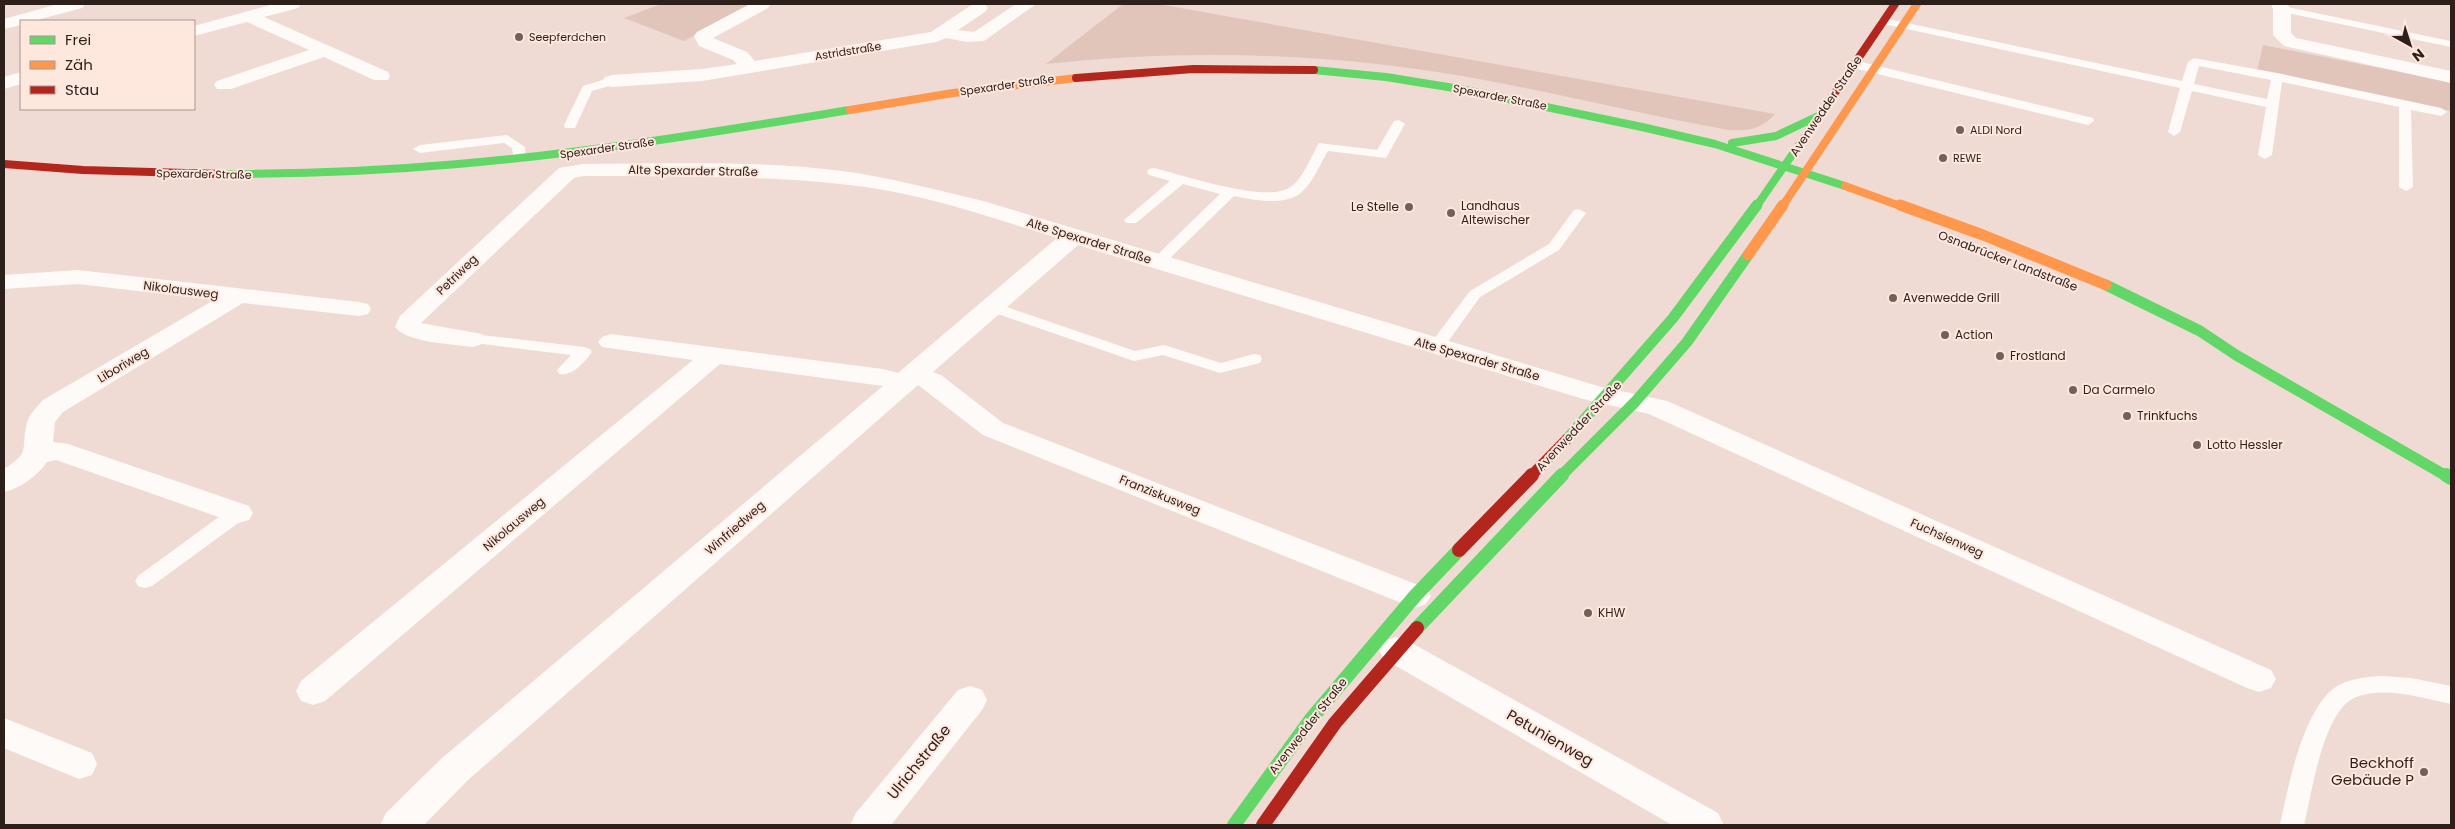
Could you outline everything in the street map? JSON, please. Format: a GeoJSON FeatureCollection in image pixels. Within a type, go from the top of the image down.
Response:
{"type":"FeatureCollection","features":[{"type":"Feature","properties":{"kind":"main road","name":"Avenwedder Straße"},"geometry":{"type":"LineString","coordinates":[[1263,825],[1335,723],[1396,650],[1520,517],[1621,399],[1771,177],[1786,165],[1895,4]]}},
{"type":"Feature","properties":{"kind":"main road","name":"Avenwedder Straße"},"geometry":{"type":"LineString","coordinates":[[1234,825],[1311,719],[1415,596],[1621,399],[1687,342],[1802,188],[1806,172],[1918,4]]}},
{"type":"Feature","properties":{"kind":"main road","name":"Spexarder Straße"},"geometry":{"type":"LineString","coordinates":[[4,164],[92,171],[260,175],[443,167],[631,146],[915,99],[1040,81],[1163,70],[1288,69],[1367,75],[1432,84],[1525,101],[1708,142],[1786,165]]}},
{"type":"Feature","properties":{"kind":"main road","name":"Spexarder Straße"},"geometry":{"type":"LineString","coordinates":[[1207,70],[1356,82],[1422,90],[1518,108],[1672,146]]}},
{"type":"Feature","properties":{"kind":"main road"},"geometry":{"type":"LineString","coordinates":[[1708,142],[1775,140],[1799,129],[1821,113]]}},
{"type":"Feature","properties":{"kind":"main road","name":"Osnabrücker Landstraße"},"geometry":{"type":"LineString","coordinates":[[1786,165],[1960,226],[2093,280],[2213,336],[2236,355],[2451,478]]}},
{"type":"Feature","properties":{"kind":"main road"},"geometry":{"type":"LineString","coordinates":[[1771,177],[1802,188]]}},
{"type":"Feature","properties":{"kind":"main road","name":"Osnabrücker Landstraße"},"geometry":{"type":"LineString","coordinates":[[2137,314],[2200,343],[2236,355]]}},
{"type":"Feature","properties":{"kind":"street"},"geometry":{"type":"LineString","coordinates":[[4,24],[76,4]]}},
{"type":"Feature","properties":{"kind":"street"},"geometry":{"type":"LineString","coordinates":[[195,31],[292,4]]}},
{"type":"Feature","properties":{"kind":"street"},"geometry":{"type":"LineString","coordinates":[[751,67],[740,56],[705,42],[703,36],[762,4]]}},
{"type":"Feature","properties":{"kind":"street","name":"Astridstraße"},"geometry":{"type":"LineString","coordinates":[[958,4],[979,8],[1019,9]]}},
{"type":"Feature","properties":{"kind":"street"},"geometry":{"type":"LineString","coordinates":[[2280,6],[2282,35],[2290,42],[2315,49],[2451,77]]}},
{"type":"Feature","properties":{"kind":"street","name":"Astridstraße"},"geometry":{"type":"LineString","coordinates":[[612,81],[702,75],[936,37],[979,8]]}},
{"type":"Feature","properties":{"kind":"street","name":"Astridstraße"},"geometry":{"type":"LineString","coordinates":[[944,32],[967,37],[978,36],[1019,9]]}},
{"type":"Feature","properties":{"kind":"street"},"geometry":{"type":"LineString","coordinates":[[248,16],[381,76]]}},
{"type":"Feature","properties":{"kind":"street"},"geometry":{"type":"LineString","coordinates":[[4,28],[20,37]]}},
{"type":"Feature","properties":{"kind":"street"},"geometry":{"type":"LineString","coordinates":[[244,96],[224,85],[324,51]]}},
{"type":"Feature","properties":{"kind":"street"},"geometry":{"type":"LineString","coordinates":[[4,83],[20,78]]}},
{"type":"Feature","properties":{"kind":"street","name":"Alte Spexarder Straße"},"geometry":{"type":"LineString","coordinates":[[558,180],[567,173],[583,170],[736,171],[839,177],[881,183],[975,206],[1436,347],[1621,399]]}},
{"type":"Feature","properties":{"kind":"street","name":"Petriweg"},"geometry":{"type":"LineString","coordinates":[[473,339],[416,331],[408,327],[409,321],[558,180]]}},
{"type":"Feature","properties":{"kind":"street","name":"Winfriedweg"},"geometry":{"type":"LineString","coordinates":[[399,825],[461,763],[910,379],[1074,236]]}},
{"type":"Feature","properties":{"kind":"street","name":"Nikolausweg"},"geometry":{"type":"LineString","coordinates":[[4,282],[78,277],[359,309]]}},
{"type":"Feature","properties":{"kind":"street","name":"Liboriweg"},"geometry":{"type":"LineString","coordinates":[[38,454],[40,421],[53,406],[238,296]]}},
{"type":"Feature","properties":{"kind":"street"},"geometry":{"type":"LineString","coordinates":[[611,342],[910,379]]}},
{"type":"Feature","properties":{"kind":"street","name":"Nikolausweg"},"geometry":{"type":"LineString","coordinates":[[313,691],[714,356]]}},
{"type":"Feature","properties":{"kind":"street","name":"Franziskusweg"},"geometry":{"type":"LineString","coordinates":[[910,379],[932,381],[994,430],[1415,596]]}},
{"type":"Feature","properties":{"kind":"street","name":"Fuchsienweg"},"geometry":{"type":"LineString","coordinates":[[1621,399],[1657,407],[2259,679]]}},
{"type":"Feature","properties":{"kind":"street"},"geometry":{"type":"LineString","coordinates":[[4,482],[29,466],[38,454],[58,451],[238,513]]}},
{"type":"Feature","properties":{"kind":"street","name":"Petunienweg"},"geometry":{"type":"LineString","coordinates":[[1396,650],[1705,825]]}},
{"type":"Feature","properties":{"kind":"street","name":"Ulrichstraße"},"geometry":{"type":"LineString","coordinates":[[869,825],[970,700]]}},
{"type":"Feature","properties":{"kind":"street"},"geometry":{"type":"LineString","coordinates":[[4,732],[79,764]]}},
{"type":"Feature","properties":{"kind":"lane"},"geometry":{"type":"LineString","coordinates":[[2280,6],[2450,44]]}},
{"type":"Feature","properties":{"kind":"lane"},"geometry":{"type":"LineString","coordinates":[[1883,21],[2272,104]]}},
{"type":"Feature","properties":{"kind":"lane"},"geometry":{"type":"LineString","coordinates":[[2174,132],[2194,62],[2442,112]]}},
{"type":"Feature","properties":{"kind":"lane"},"geometry":{"type":"LineString","coordinates":[[1853,64],[2088,121]]}},
{"type":"Feature","properties":{"kind":"lane"},"geometry":{"type":"LineString","coordinates":[[2265,155],[2277,78]]}},
{"type":"Feature","properties":{"kind":"lane"},"geometry":{"type":"LineString","coordinates":[[570,125],[587,89],[612,81]]}},
{"type":"Feature","properties":{"kind":"lane"},"geometry":{"type":"LineString","coordinates":[[2405,105],[2406,187]]}},
{"type":"Feature","properties":{"kind":"lane"},"geometry":{"type":"LineString","coordinates":[[1154,172],[1230,192],[1273,196],[1287,194],[1296,190],[1324,146],[1381,155],[1400,124]]}},
{"type":"Feature","properties":{"kind":"lane"},"geometry":{"type":"LineString","coordinates":[[420,149],[507,139],[518,148],[519,159]]}},
{"type":"Feature","properties":{"kind":"lane"},"geometry":{"type":"LineString","coordinates":[[1131,220],[1181,179]]}},
{"type":"Feature","properties":{"kind":"lane"},"geometry":{"type":"LineString","coordinates":[[1158,262],[1230,192]]}},
{"type":"Feature","properties":{"kind":"lane"},"geometry":{"type":"LineString","coordinates":[[1436,347],[1475,294],[1554,247],[1579,213]]}},
{"type":"Feature","properties":{"kind":"lane"},"geometry":{"type":"LineString","coordinates":[[992,307],[1134,356],[1164,350],[1220,368],[1254,358]]}},
{"type":"Feature","properties":{"kind":"lane"},"geometry":{"type":"LineString","coordinates":[[473,339],[584,352],[566,370]]}},
{"type":"Feature","properties":{"kind":"lane"},"geometry":{"type":"LineString","coordinates":[[145,581],[238,513]]}},
{"type":"Feature","properties":{"kind":"lane"},"geometry":{"type":"LineString","coordinates":[[2292,825],[2320,724],[2340,695],[2349,690],[2386,684],[2451,695]]}},
{"type":"Feature","properties":{"kind":"shaded area"},"geometry":{"type":"Polygon","coordinates":[[[661,4],[752,4],[684,41],[624,18],[661,4]]]}},
{"type":"Feature","properties":{"kind":"shaded area"},"geometry":{"type":"Polygon","coordinates":[[[1123,4],[1158,4],[1775,114],[1765,123],[1755,128],[1729,130],[1474,78],[1388,65],[1339,60],[1242,55],[1193,55],[1046,64],[1123,4]]]}},
{"type":"Feature","properties":{"kind":"shaded area"},"geometry":{"type":"Polygon","coordinates":[[[2263,45],[2451,82],[2451,111],[2257,71],[2263,45]]]}},
{"type":"Feature","properties":{"kind":"traffic: fast"},"geometry":{"type":"LineString","coordinates":[[1314,70],[1386,77],[1460,89],[1642,127],[1715,144],[1845,186]]}},
{"type":"Feature","properties":{"kind":"traffic: fast"},"geometry":{"type":"LineString","coordinates":[[1567,439],[1639,359],[1706,276],[1830,100]]}},
{"type":"Feature","properties":{"kind":"traffic: fast"},"geometry":{"type":"LineString","coordinates":[[220,174],[300,174],[458,164],[615,146],[850,110]]}},
{"type":"Feature","properties":{"kind":"traffic: fast"},"geometry":{"type":"LineString","coordinates":[[1732,143],[1766,139],[1786,133],[1816,117]]}},
{"type":"Feature","properties":{"kind":"traffic: fast"},"geometry":{"type":"LineString","coordinates":[[1417,628],[1520,517],[1635,402],[1687,342],[1748,255]]}},
{"type":"Feature","properties":{"kind":"traffic: fast"},"geometry":{"type":"LineString","coordinates":[[2106,285],[2200,331],[2236,355],[2451,478]]}},
{"type":"Feature","properties":{"kind":"traffic: fast"},"geometry":{"type":"LineString","coordinates":[[1234,825],[1311,719],[1415,596],[1459,550]]}},
{"type":"Feature","properties":{"kind":"traffic: slow"},"geometry":{"type":"LineString","coordinates":[[1748,255],[1816,159],[1917,4]]}},
{"type":"Feature","properties":{"kind":"traffic: slow"},"geometry":{"type":"LineString","coordinates":[[850,110],[953,93],[1076,78]]}},
{"type":"Feature","properties":{"kind":"traffic: slow"},"geometry":{"type":"LineString","coordinates":[[1845,186],[1983,235],[2106,285]]}},
{"type":"Feature","properties":{"kind":"traffic: jam"},"geometry":{"type":"LineString","coordinates":[[1830,100],[1895,4]]}},
{"type":"Feature","properties":{"kind":"traffic: jam"},"geometry":{"type":"LineString","coordinates":[[1076,78],[1193,69],[1314,70]]}},
{"type":"Feature","properties":{"kind":"traffic: jam"},"geometry":{"type":"LineString","coordinates":[[4,164],[83,170],[220,174]]}},
{"type":"Feature","properties":{"kind":"traffic: jam"},"geometry":{"type":"LineString","coordinates":[[1459,550],[1567,439]]}},
{"type":"Feature","properties":{"kind":"traffic: jam"},"geometry":{"type":"LineString","coordinates":[[1263,825],[1335,723],[1417,628]]}},
{"type":"Feature","properties":{"kind":"place","name":"Seepferdchen"},"geometry":{"type":"Point","coordinates":[519,37]}},
{"type":"Feature","properties":{"kind":"place","name":"ALDI Nord"},"geometry":{"type":"Point","coordinates":[1960,130]}},
{"type":"Feature","properties":{"kind":"place","name":"REWE"},"geometry":{"type":"Point","coordinates":[1943,158]}},
{"type":"Feature","properties":{"kind":"place","name":"Le Stelle"},"geometry":{"type":"Point","coordinates":[1409,207]}},
{"type":"Feature","properties":{"kind":"place","name":"Landhaus Altewischer"},"geometry":{"type":"Point","coordinates":[1451,213]}},
{"type":"Feature","properties":{"kind":"place","name":"Avenwedde Grill"},"geometry":{"type":"Point","coordinates":[1893,298]}},
{"type":"Feature","properties":{"kind":"place","name":"Action"},"geometry":{"type":"Point","coordinates":[1945,335]}},
{"type":"Feature","properties":{"kind":"place","name":"Frostland"},"geometry":{"type":"Point","coordinates":[2000,356]}},
{"type":"Feature","properties":{"kind":"place","name":"Da Carmelo"},"geometry":{"type":"Point","coordinates":[2073,390]}},
{"type":"Feature","properties":{"kind":"place","name":"Trinkfuchs"},"geometry":{"type":"Point","coordinates":[2127,416]}},
{"type":"Feature","properties":{"kind":"place","name":"Lotto Hessler"},"geometry":{"type":"Point","coordinates":[2197,445]}},
{"type":"Feature","properties":{"kind":"place","name":"KHW"},"geometry":{"type":"Point","coordinates":[1588,613]}},
{"type":"Feature","properties":{"kind":"place","name":"Beckhoff Gebäude P"},"geometry":{"type":"Point","coordinates":[2424,772]}}]}
